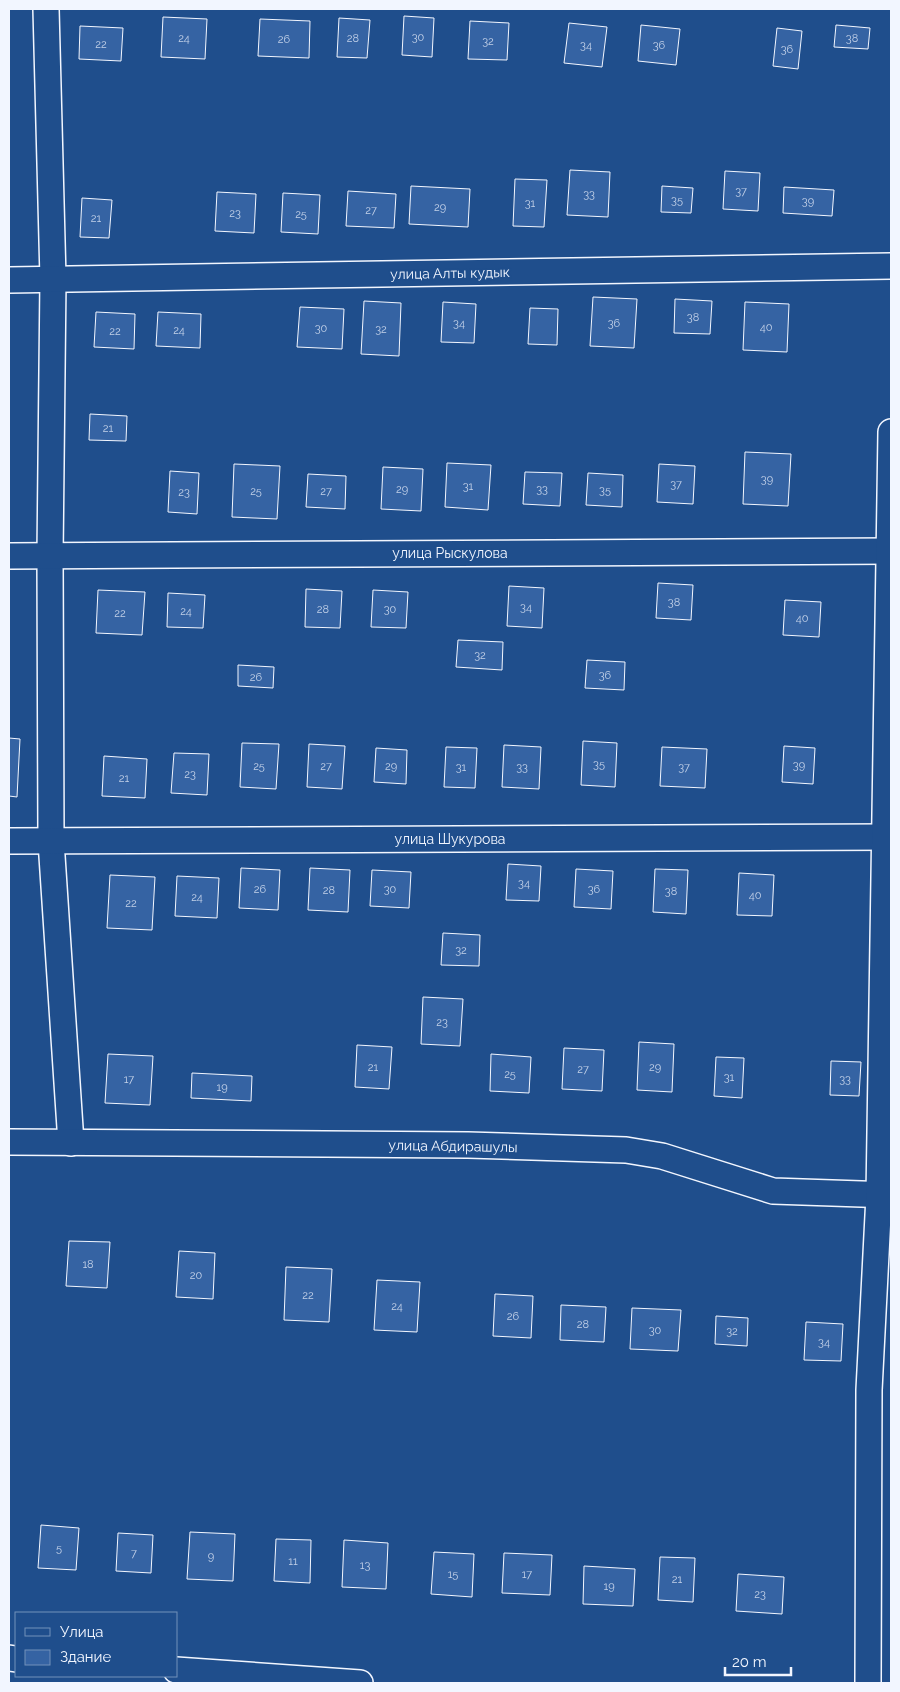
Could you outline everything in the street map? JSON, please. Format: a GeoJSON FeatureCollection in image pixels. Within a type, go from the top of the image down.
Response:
{"type":"FeatureCollection","features":[{"type":"Feature","properties":{"kind":"street"},"geometry":{"type":"LineString","coordinates":[[46,9],[53,279],[50,556],[51,840],[71,1143]]}},
{"type":"Feature","properties":{"kind":"street","name":"улица Алты кудык"},"geometry":{"type":"LineString","coordinates":[[9,280],[891,266]]}},
{"type":"Feature","properties":{"kind":"street"},"geometry":{"type":"LineString","coordinates":[[868,1683],[880,1391],[885,1196],[891,432]]}},
{"type":"Feature","properties":{"kind":"street","name":"улица Рыскулова"},"geometry":{"type":"LineString","coordinates":[[9,556],[890,551]]}},
{"type":"Feature","properties":{"kind":"street","name":"улица Шукурова"},"geometry":{"type":"LineString","coordinates":[[9,841],[889,837]]}},
{"type":"Feature","properties":{"kind":"street","name":"улица Абдирашулы"},"geometry":{"type":"LineString","coordinates":[[9,1142],[468,1145],[626,1150],[662,1156],[773,1191],[885,1196]]}},
{"type":"Feature","properties":{"kind":"street"},"geometry":{"type":"LineString","coordinates":[[178,1670],[360,1683]]}},
{"type":"Feature","properties":{"kind":"building"},"geometry":{"type":"Polygon","coordinates":[[[404,16],[434,18],[432,57],[402,55],[404,16]]]}},
{"type":"Feature","properties":{"kind":"building"},"geometry":{"type":"Polygon","coordinates":[[[163,17],[207,19],[205,59],[161,57],[163,17]]]}},
{"type":"Feature","properties":{"kind":"building"},"geometry":{"type":"Polygon","coordinates":[[[339,18],[370,20],[367,58],[337,57],[339,18]]]}},
{"type":"Feature","properties":{"kind":"building"},"geometry":{"type":"Polygon","coordinates":[[[260,19],[310,21],[309,58],[258,56],[260,19]]]}},
{"type":"Feature","properties":{"kind":"building"},"geometry":{"type":"Polygon","coordinates":[[[470,21],[509,23],[507,60],[468,59],[470,21]]]}},
{"type":"Feature","properties":{"kind":"building"},"geometry":{"type":"Polygon","coordinates":[[[569,23],[607,27],[602,67],[564,63],[569,23]]]}},
{"type":"Feature","properties":{"kind":"building"},"geometry":{"type":"Polygon","coordinates":[[[641,25],[680,29],[676,65],[638,61],[641,25]]]}},
{"type":"Feature","properties":{"kind":"building"},"geometry":{"type":"Polygon","coordinates":[[[836,25],[870,28],[868,49],[834,47],[836,25]]]}},
{"type":"Feature","properties":{"kind":"building"},"geometry":{"type":"Polygon","coordinates":[[[80,26],[123,28],[121,61],[79,59],[80,26]]]}},
{"type":"Feature","properties":{"kind":"building"},"geometry":{"type":"Polygon","coordinates":[[[777,28],[802,31],[798,69],[773,66],[777,28]]]}},
{"type":"Feature","properties":{"kind":"building"},"geometry":{"type":"Polygon","coordinates":[[[570,170],[610,172],[608,217],[567,215],[570,170]]]}},
{"type":"Feature","properties":{"kind":"building"},"geometry":{"type":"Polygon","coordinates":[[[725,171],[760,173],[758,211],[723,209],[725,171]]]}},
{"type":"Feature","properties":{"kind":"building"},"geometry":{"type":"Polygon","coordinates":[[[515,179],[547,180],[544,227],[513,226],[515,179]]]}},
{"type":"Feature","properties":{"kind":"building"},"geometry":{"type":"Polygon","coordinates":[[[411,186],[470,189],[468,227],[409,224],[411,186]]]}},
{"type":"Feature","properties":{"kind":"building"},"geometry":{"type":"Polygon","coordinates":[[[662,186],[693,188],[691,213],[661,212],[662,186]]]}},
{"type":"Feature","properties":{"kind":"building"},"geometry":{"type":"Polygon","coordinates":[[[784,187],[834,190],[832,216],[783,213],[784,187]]]}},
{"type":"Feature","properties":{"kind":"building"},"geometry":{"type":"Polygon","coordinates":[[[348,191],[396,194],[394,228],[346,226],[348,191]]]}},
{"type":"Feature","properties":{"kind":"building"},"geometry":{"type":"Polygon","coordinates":[[[217,192],[256,194],[254,233],[215,231],[217,192]]]}},
{"type":"Feature","properties":{"kind":"building"},"geometry":{"type":"Polygon","coordinates":[[[283,193],[320,195],[318,234],[281,232],[283,193]]]}},
{"type":"Feature","properties":{"kind":"building"},"geometry":{"type":"Polygon","coordinates":[[[82,198],[112,200],[109,238],[80,237],[82,198]]]}},
{"type":"Feature","properties":{"kind":"building"},"geometry":{"type":"Polygon","coordinates":[[[593,297],[637,299],[634,348],[590,346],[593,297]]]}},
{"type":"Feature","properties":{"kind":"building"},"geometry":{"type":"Polygon","coordinates":[[[675,299],[712,301],[710,334],[674,333],[675,299]]]}},
{"type":"Feature","properties":{"kind":"building"},"geometry":{"type":"Polygon","coordinates":[[[364,301],[401,303],[399,356],[361,354],[364,301]]]}},
{"type":"Feature","properties":{"kind":"building"},"geometry":{"type":"Polygon","coordinates":[[[443,302],[476,304],[474,343],[441,342],[443,302]]]}},
{"type":"Feature","properties":{"kind":"building"},"geometry":{"type":"Polygon","coordinates":[[[745,302],[789,304],[787,352],[743,350],[745,302]]]}},
{"type":"Feature","properties":{"kind":"building"},"geometry":{"type":"Polygon","coordinates":[[[300,307],[344,309],[342,349],[297,347],[300,307]]]}},
{"type":"Feature","properties":{"kind":"building"},"geometry":{"type":"Polygon","coordinates":[[[530,308],[558,309],[557,345],[528,344],[530,308]]]}},
{"type":"Feature","properties":{"kind":"building"},"geometry":{"type":"Polygon","coordinates":[[[96,312],[135,314],[134,349],[94,347],[96,312]]]}},
{"type":"Feature","properties":{"kind":"building"},"geometry":{"type":"Polygon","coordinates":[[[158,312],[201,314],[200,348],[156,346],[158,312]]]}},
{"type":"Feature","properties":{"kind":"building"},"geometry":{"type":"Polygon","coordinates":[[[90,414],[127,416],[126,441],[89,440],[90,414]]]}},
{"type":"Feature","properties":{"kind":"building"},"geometry":{"type":"Polygon","coordinates":[[[745,452],[791,454],[788,506],[743,504],[745,452]]]}},
{"type":"Feature","properties":{"kind":"building"},"geometry":{"type":"Polygon","coordinates":[[[447,463],[491,465],[488,510],[445,507],[447,463]]]}},
{"type":"Feature","properties":{"kind":"building"},"geometry":{"type":"Polygon","coordinates":[[[234,464],[280,466],[277,519],[232,517],[234,464]]]}},
{"type":"Feature","properties":{"kind":"building"},"geometry":{"type":"Polygon","coordinates":[[[659,464],[695,466],[693,504],[657,502],[659,464]]]}},
{"type":"Feature","properties":{"kind":"building"},"geometry":{"type":"Polygon","coordinates":[[[383,467],[423,469],[421,511],[381,509],[383,467]]]}},
{"type":"Feature","properties":{"kind":"building"},"geometry":{"type":"Polygon","coordinates":[[[170,471],[199,473],[197,514],[168,512],[170,471]]]}},
{"type":"Feature","properties":{"kind":"building"},"geometry":{"type":"Polygon","coordinates":[[[525,472],[562,473],[560,506],[523,504],[525,472]]]}},
{"type":"Feature","properties":{"kind":"building"},"geometry":{"type":"Polygon","coordinates":[[[588,473],[623,475],[622,507],[586,505],[588,473]]]}},
{"type":"Feature","properties":{"kind":"building"},"geometry":{"type":"Polygon","coordinates":[[[308,474],[346,476],[345,509],[306,507],[308,474]]]}},
{"type":"Feature","properties":{"kind":"building"},"geometry":{"type":"Polygon","coordinates":[[[658,583],[693,585],[691,620],[656,618],[658,583]]]}},
{"type":"Feature","properties":{"kind":"building"},"geometry":{"type":"Polygon","coordinates":[[[509,586],[544,588],[542,628],[507,626],[509,586]]]}},
{"type":"Feature","properties":{"kind":"building"},"geometry":{"type":"Polygon","coordinates":[[[306,589],[342,591],[340,628],[305,627],[306,589]]]}},
{"type":"Feature","properties":{"kind":"building"},"geometry":{"type":"Polygon","coordinates":[[[98,590],[145,592],[142,635],[96,633],[98,590]]]}},
{"type":"Feature","properties":{"kind":"building"},"geometry":{"type":"Polygon","coordinates":[[[373,590],[408,592],[406,628],[371,627],[373,590]]]}},
{"type":"Feature","properties":{"kind":"building"},"geometry":{"type":"Polygon","coordinates":[[[168,593],[205,595],[203,628],[167,627],[168,593]]]}},
{"type":"Feature","properties":{"kind":"building"},"geometry":{"type":"Polygon","coordinates":[[[785,600],[821,602],[819,637],[783,635],[785,600]]]}},
{"type":"Feature","properties":{"kind":"building"},"geometry":{"type":"Polygon","coordinates":[[[458,640],[503,642],[502,670],[456,667],[458,640]]]}},
{"type":"Feature","properties":{"kind":"building"},"geometry":{"type":"Polygon","coordinates":[[[587,660],[625,662],[624,690],[585,688],[587,660]]]}},
{"type":"Feature","properties":{"kind":"building"},"geometry":{"type":"Polygon","coordinates":[[[238,665],[274,667],[273,688],[238,686],[238,665]]]}},
{"type":"Feature","properties":{"kind":"building"},"geometry":{"type":"Polygon","coordinates":[[[9,738],[20,739],[17,797],[9,796],[9,738]]]}},
{"type":"Feature","properties":{"kind":"building"},"geometry":{"type":"Polygon","coordinates":[[[583,741],[617,743],[615,787],[581,785],[583,741]]]}},
{"type":"Feature","properties":{"kind":"building"},"geometry":{"type":"Polygon","coordinates":[[[242,743],[279,744],[276,789],[240,787],[242,743]]]}},
{"type":"Feature","properties":{"kind":"building"},"geometry":{"type":"Polygon","coordinates":[[[309,744],[345,746],[342,789],[307,787],[309,744]]]}},
{"type":"Feature","properties":{"kind":"building"},"geometry":{"type":"Polygon","coordinates":[[[504,745],[541,747],[539,789],[502,787],[504,745]]]}},
{"type":"Feature","properties":{"kind":"building"},"geometry":{"type":"Polygon","coordinates":[[[784,746],[815,748],[813,784],[782,782],[784,746]]]}},
{"type":"Feature","properties":{"kind":"building"},"geometry":{"type":"Polygon","coordinates":[[[446,747],[477,748],[475,788],[444,787],[446,747]]]}},
{"type":"Feature","properties":{"kind":"building"},"geometry":{"type":"Polygon","coordinates":[[[662,747],[707,749],[705,788],[660,786],[662,747]]]}},
{"type":"Feature","properties":{"kind":"building"},"geometry":{"type":"Polygon","coordinates":[[[376,748],[407,750],[406,784],[374,782],[376,748]]]}},
{"type":"Feature","properties":{"kind":"building"},"geometry":{"type":"Polygon","coordinates":[[[174,753],[209,754],[207,795],[171,793],[174,753]]]}},
{"type":"Feature","properties":{"kind":"building"},"geometry":{"type":"Polygon","coordinates":[[[104,756],[147,759],[145,798],[102,796],[104,756]]]}},
{"type":"Feature","properties":{"kind":"building"},"geometry":{"type":"Polygon","coordinates":[[[508,864],[541,866],[539,901],[506,900],[508,864]]]}},
{"type":"Feature","properties":{"kind":"building"},"geometry":{"type":"Polygon","coordinates":[[[241,868],[280,870],[278,910],[239,908],[241,868]]]}},
{"type":"Feature","properties":{"kind":"building"},"geometry":{"type":"Polygon","coordinates":[[[310,868],[350,870],[348,912],[308,910],[310,868]]]}},
{"type":"Feature","properties":{"kind":"building"},"geometry":{"type":"Polygon","coordinates":[[[576,869],[613,871],[611,909],[574,907],[576,869]]]}},
{"type":"Feature","properties":{"kind":"building"},"geometry":{"type":"Polygon","coordinates":[[[655,869],[688,870],[686,914],[653,912],[655,869]]]}},
{"type":"Feature","properties":{"kind":"building"},"geometry":{"type":"Polygon","coordinates":[[[372,870],[411,872],[409,908],[370,906],[372,870]]]}},
{"type":"Feature","properties":{"kind":"building"},"geometry":{"type":"Polygon","coordinates":[[[739,873],[774,875],[772,916],[737,915],[739,873]]]}},
{"type":"Feature","properties":{"kind":"building"},"geometry":{"type":"Polygon","coordinates":[[[110,875],[155,877],[152,930],[107,928],[110,875]]]}},
{"type":"Feature","properties":{"kind":"building"},"geometry":{"type":"Polygon","coordinates":[[[177,876],[219,878],[217,918],[175,916],[177,876]]]}},
{"type":"Feature","properties":{"kind":"building"},"geometry":{"type":"Polygon","coordinates":[[[443,933],[480,935],[479,966],[441,965],[443,933]]]}},
{"type":"Feature","properties":{"kind":"building"},"geometry":{"type":"Polygon","coordinates":[[[423,997],[463,999],[460,1046],[421,1044],[423,997]]]}},
{"type":"Feature","properties":{"kind":"building"},"geometry":{"type":"Polygon","coordinates":[[[639,1042],[674,1044],[672,1092],[637,1090],[639,1042]]]}},
{"type":"Feature","properties":{"kind":"building"},"geometry":{"type":"Polygon","coordinates":[[[357,1045],[392,1047],[389,1089],[355,1087],[357,1045]]]}},
{"type":"Feature","properties":{"kind":"building"},"geometry":{"type":"Polygon","coordinates":[[[564,1048],[604,1050],[602,1091],[562,1089],[564,1048]]]}},
{"type":"Feature","properties":{"kind":"building"},"geometry":{"type":"Polygon","coordinates":[[[108,1054],[153,1056],[150,1105],[105,1103],[108,1054]]]}},
{"type":"Feature","properties":{"kind":"building"},"geometry":{"type":"Polygon","coordinates":[[[491,1054],[531,1057],[529,1093],[490,1091],[491,1054]]]}},
{"type":"Feature","properties":{"kind":"building"},"geometry":{"type":"Polygon","coordinates":[[[716,1057],[744,1058],[742,1098],[714,1096],[716,1057]]]}},
{"type":"Feature","properties":{"kind":"building"},"geometry":{"type":"Polygon","coordinates":[[[831,1061],[861,1062],[859,1096],[830,1095],[831,1061]]]}},
{"type":"Feature","properties":{"kind":"building"},"geometry":{"type":"Polygon","coordinates":[[[192,1073],[252,1076],[251,1101],[191,1098],[192,1073]]]}},
{"type":"Feature","properties":{"kind":"building"},"geometry":{"type":"Polygon","coordinates":[[[69,1241],[110,1242],[107,1288],[66,1286],[69,1241]]]}},
{"type":"Feature","properties":{"kind":"building"},"geometry":{"type":"Polygon","coordinates":[[[179,1251],[215,1253],[213,1299],[176,1297],[179,1251]]]}},
{"type":"Feature","properties":{"kind":"building"},"geometry":{"type":"Polygon","coordinates":[[[286,1267],[332,1269],[329,1322],[284,1320],[286,1267]]]}},
{"type":"Feature","properties":{"kind":"building"},"geometry":{"type":"Polygon","coordinates":[[[377,1280],[420,1282],[417,1332],[374,1330],[377,1280]]]}},
{"type":"Feature","properties":{"kind":"building"},"geometry":{"type":"Polygon","coordinates":[[[495,1294],[533,1296],[531,1338],[493,1336],[495,1294]]]}},
{"type":"Feature","properties":{"kind":"building"},"geometry":{"type":"Polygon","coordinates":[[[561,1305],[606,1307],[604,1342],[560,1340],[561,1305]]]}},
{"type":"Feature","properties":{"kind":"building"},"geometry":{"type":"Polygon","coordinates":[[[632,1308],[681,1310],[678,1351],[630,1349],[632,1308]]]}},
{"type":"Feature","properties":{"kind":"building"},"geometry":{"type":"Polygon","coordinates":[[[716,1316],[748,1318],[747,1346],[715,1344],[716,1316]]]}},
{"type":"Feature","properties":{"kind":"building"},"geometry":{"type":"Polygon","coordinates":[[[806,1322],[843,1324],[841,1361],[804,1360],[806,1322]]]}},
{"type":"Feature","properties":{"kind":"building"},"geometry":{"type":"Polygon","coordinates":[[[41,1525],[79,1528],[76,1570],[38,1568],[41,1525]]]}},
{"type":"Feature","properties":{"kind":"building"},"geometry":{"type":"Polygon","coordinates":[[[190,1532],[235,1534],[233,1581],[187,1579],[190,1532]]]}},
{"type":"Feature","properties":{"kind":"building"},"geometry":{"type":"Polygon","coordinates":[[[118,1533],[153,1535],[151,1573],[116,1571],[118,1533]]]}},
{"type":"Feature","properties":{"kind":"building"},"geometry":{"type":"Polygon","coordinates":[[[276,1539],[311,1540],[310,1583],[274,1581],[276,1539]]]}},
{"type":"Feature","properties":{"kind":"building"},"geometry":{"type":"Polygon","coordinates":[[[344,1540],[388,1543],[386,1589],[342,1587],[344,1540]]]}},
{"type":"Feature","properties":{"kind":"building"},"geometry":{"type":"Polygon","coordinates":[[[434,1552],[474,1554],[472,1597],[431,1594],[434,1552]]]}},
{"type":"Feature","properties":{"kind":"building"},"geometry":{"type":"Polygon","coordinates":[[[504,1553],[552,1555],[550,1595],[502,1593],[504,1553]]]}},
{"type":"Feature","properties":{"kind":"building"},"geometry":{"type":"Polygon","coordinates":[[[660,1557],[695,1558],[693,1602],[658,1600],[660,1557]]]}},
{"type":"Feature","properties":{"kind":"building"},"geometry":{"type":"Polygon","coordinates":[[[584,1566],[635,1569],[633,1606],[583,1604],[584,1566]]]}},
{"type":"Feature","properties":{"kind":"building"},"geometry":{"type":"Polygon","coordinates":[[[738,1574],[784,1577],[782,1614],[736,1611],[738,1574]]]}}]}
